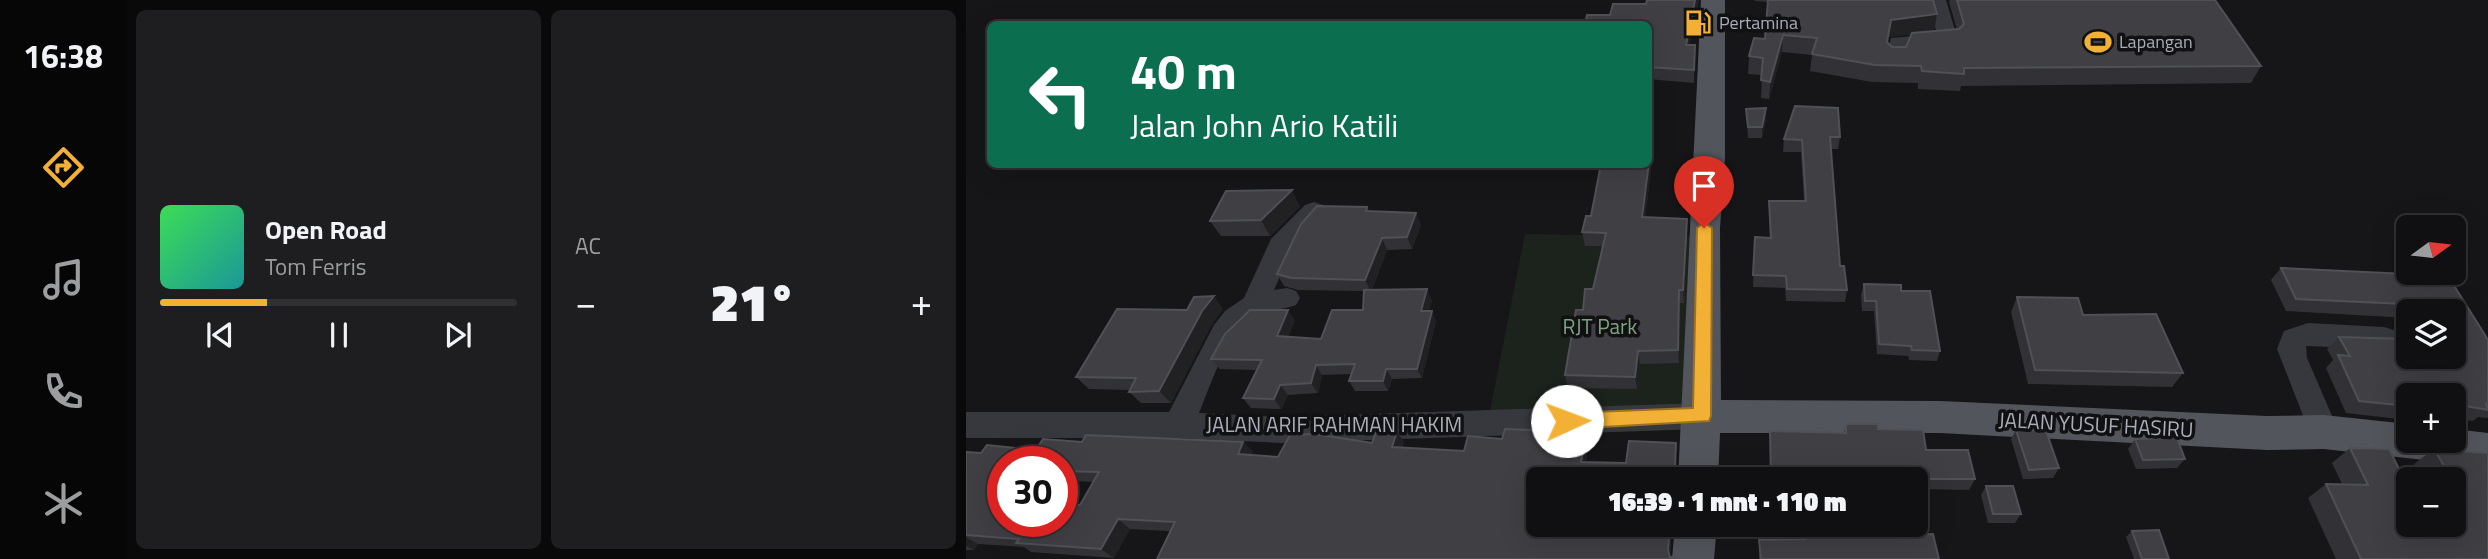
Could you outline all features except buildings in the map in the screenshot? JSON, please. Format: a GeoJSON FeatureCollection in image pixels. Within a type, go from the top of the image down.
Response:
{"type":"FeatureCollection","features":[{"type":"Feature","properties":{"kind":"main road"},"geometry":{"type":"LineString","coordinates":[[1699,467],[1713,0]]}},
{"type":"Feature","properties":{"kind":"main road","name":"JALAN YUSUF HASIRU"},"geometry":{"type":"LineString","coordinates":[[1702,416],[1940,417],[2267,433],[2324,432],[2488,450]]}},
{"type":"Feature","properties":{"kind":"main road"},"geometry":{"type":"LineString","coordinates":[[1693,559],[1695,537]]}},
{"type":"Feature","properties":{"kind":"street"},"geometry":{"type":"LineString","coordinates":[[1896,58],[1898,42],[1948,40],[1937,0]]}},
{"type":"Feature","properties":{"kind":"street"},"geometry":{"type":"LineString","coordinates":[[1178,425],[1220,338],[1236,316],[1249,311],[1254,305],[1280,246],[1314,211]]}},
{"type":"Feature","properties":{"kind":"street"},"geometry":{"type":"LineString","coordinates":[[1254,305],[1287,298]]}},
{"type":"Feature","properties":{"kind":"street"},"geometry":{"type":"LineString","coordinates":[[2324,432],[2293,358],[2291,349],[2294,339],[2308,334],[2384,338]]}},
{"type":"Feature","properties":{"kind":"street","name":"JALAN ARIF RAHMAN HAKIM"},"geometry":{"type":"LineString","coordinates":[[966,425],[1178,425],[1281,430],[1702,416]]}},
{"type":"Feature","properties":{"kind":"green space","name":"RJT Park"},"geometry":{"type":"Polygon","coordinates":[[[1525,234],[1704,237],[1695,416],[1488,421],[1525,234]]]}},
{"type":"Feature","properties":{"kind":"place","name":"Pertamina"},"geometry":{"type":"Point","coordinates":[1698,23]}},
{"type":"Feature","properties":{"kind":"place","name":"Lapangan"},"geometry":{"type":"Point","coordinates":[2098,42]}},
{"type":"Feature","properties":{"kind":"route"},"geometry":{"type":"LineString","coordinates":[[1567,421],[1702,416],[1704,228]]}}]}
